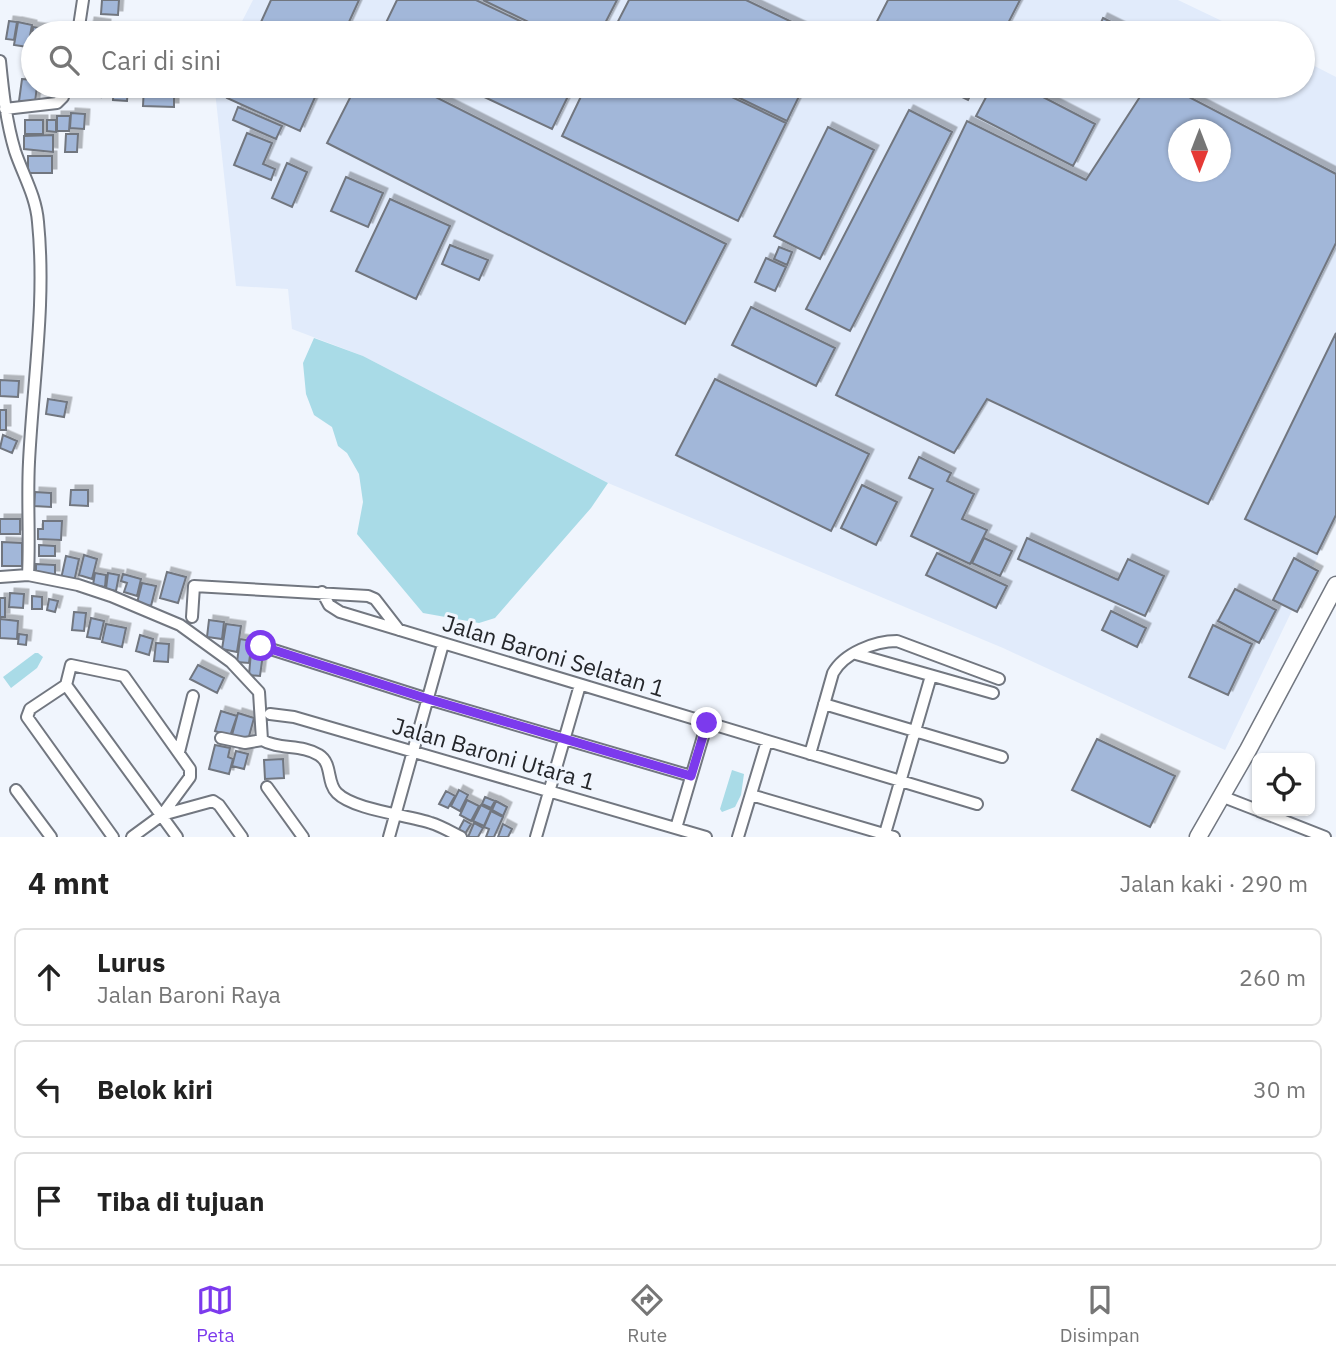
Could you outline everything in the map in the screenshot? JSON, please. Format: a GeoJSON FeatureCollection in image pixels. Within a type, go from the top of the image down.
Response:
{"type":"FeatureCollection","features":[{"type":"Feature","properties":{"kind":"main road"},"geometry":{"type":"LineString","coordinates":[[1198,837],[1336,585]]}},
{"type":"Feature","properties":{"kind":"street"},"geometry":{"type":"LineString","coordinates":[[80,21],[83,0]]}},
{"type":"Feature","properties":{"kind":"street"},"geometry":{"type":"LineString","coordinates":[[0,61],[5,109],[15,151],[35,205],[42,265],[29,464],[31,535],[28,575]]}},
{"type":"Feature","properties":{"kind":"street"},"geometry":{"type":"LineString","coordinates":[[5,109],[57,103],[62,98]]}},
{"type":"Feature","properties":{"kind":"street"},"geometry":{"type":"LineString","coordinates":[[0,578],[28,575],[78,585],[180,625],[232,662],[259,692],[262,740]]}},
{"type":"Feature","properties":{"kind":"street"},"geometry":{"type":"LineString","coordinates":[[192,617],[194,586],[321,592],[375,599],[400,631]]}},
{"type":"Feature","properties":{"kind":"street","name":"Jalan Baroni Selatan 1"},"geometry":{"type":"LineString","coordinates":[[321,592],[329,604],[340,612],[977,804]]}},
{"type":"Feature","properties":{"kind":"street"},"geometry":{"type":"LineString","coordinates":[[810,754],[839,662],[881,641],[897,641],[999,679]]}},
{"type":"Feature","properties":{"kind":"street"},"geometry":{"type":"LineString","coordinates":[[390,837],[443,644]]}},
{"type":"Feature","properties":{"kind":"street"},"geometry":{"type":"LineString","coordinates":[[261,646],[428,699],[691,776]]}},
{"type":"Feature","properties":{"kind":"street"},"geometry":{"type":"LineString","coordinates":[[856,654],[993,693]]}},
{"type":"Feature","properties":{"kind":"street"},"geometry":{"type":"LineString","coordinates":[[113,837],[27,717],[30,709],[66,685],[71,665],[124,676],[190,769],[190,777],[162,815],[132,837]]}},
{"type":"Feature","properties":{"kind":"street"},"geometry":{"type":"LineString","coordinates":[[751,795],[888,836],[900,781],[932,676]]}},
{"type":"Feature","properties":{"kind":"street"},"geometry":{"type":"LineString","coordinates":[[66,685],[177,837]]}},
{"type":"Feature","properties":{"kind":"street"},"geometry":{"type":"LineString","coordinates":[[536,837],[580,685]]}},
{"type":"Feature","properties":{"kind":"street"},"geometry":{"type":"LineString","coordinates":[[179,752],[193,696]]}},
{"type":"Feature","properties":{"kind":"street"},"geometry":{"type":"LineString","coordinates":[[824,704],[1002,757]]}},
{"type":"Feature","properties":{"kind":"street","name":"Jalan Baroni Utara 1"},"geometry":{"type":"LineString","coordinates":[[270,714],[294,717],[706,837]]}},
{"type":"Feature","properties":{"kind":"street"},"geometry":{"type":"LineString","coordinates":[[676,828],[707,723]]}},
{"type":"Feature","properties":{"kind":"street"},"geometry":{"type":"LineString","coordinates":[[221,738],[245,743],[262,740],[317,754],[328,766],[331,782],[337,793],[349,801],[431,823],[461,837]]}},
{"type":"Feature","properties":{"kind":"street"},"geometry":{"type":"LineString","coordinates":[[738,837],[767,741]]}},
{"type":"Feature","properties":{"kind":"street"},"geometry":{"type":"LineString","coordinates":[[267,787],[303,837]]}},
{"type":"Feature","properties":{"kind":"street"},"geometry":{"type":"LineString","coordinates":[[16,790],[51,837]]}},
{"type":"Feature","properties":{"kind":"street"},"geometry":{"type":"LineString","coordinates":[[1220,796],[1252,808]]}},
{"type":"Feature","properties":{"kind":"street"},"geometry":{"type":"LineString","coordinates":[[162,815],[213,801],[219,805],[242,837]]}},
{"type":"Feature","properties":{"kind":"street"},"geometry":{"type":"LineString","coordinates":[[1273,816],[1325,837]]}},
{"type":"Feature","properties":{"kind":"shaded area"},"geometry":{"type":"Polygon","coordinates":[[[253,0],[1178,0],[1222,21],[242,21],[253,0]]]}},
{"type":"Feature","properties":{"kind":"shaded area"},"geometry":{"type":"Polygon","coordinates":[[[1315,66],[1336,77],[1336,519],[1225,750],[1003,648],[608,483],[363,356],[292,329],[288,289],[236,286],[216,98],[1315,98],[1315,66]]]}},
{"type":"Feature","properties":{"kind":"water"},"geometry":{"type":"Polygon","coordinates":[[[314,338],[363,356],[608,483],[591,508],[495,618],[479,623],[423,613],[357,534],[363,502],[359,474],[347,453],[338,446],[332,427],[314,415],[306,394],[303,363],[314,338]]]}},
{"type":"Feature","properties":{"kind":"water"},"geometry":{"type":"Polygon","coordinates":[[[35,653],[43,657],[37,668],[11,688],[3,677],[35,653]]]}},
{"type":"Feature","properties":{"kind":"water"},"geometry":{"type":"Polygon","coordinates":[[[732,770],[744,774],[741,795],[735,807],[722,812],[720,809],[732,770]]]}},
{"type":"Feature","properties":{"kind":"building"},"geometry":{"type":"Polygon","coordinates":[[[102,0],[119,0],[118,15],[101,14],[102,0]]]}},
{"type":"Feature","properties":{"kind":"building"},"geometry":{"type":"Polygon","coordinates":[[[271,0],[359,0],[349,21],[261,21],[271,0]]]}},
{"type":"Feature","properties":{"kind":"building"},"geometry":{"type":"Polygon","coordinates":[[[397,0],[476,0],[520,21],[387,21],[397,0]]]}},
{"type":"Feature","properties":{"kind":"building"},"geometry":{"type":"Polygon","coordinates":[[[483,0],[617,0],[606,21],[526,21],[483,0]]]}},
{"type":"Feature","properties":{"kind":"building"},"geometry":{"type":"Polygon","coordinates":[[[629,0],[746,0],[790,21],[618,21],[629,0]]]}},
{"type":"Feature","properties":{"kind":"building"},"geometry":{"type":"Polygon","coordinates":[[[888,0],[1020,0],[1009,21],[877,21],[888,0]]]}},
{"type":"Feature","properties":{"kind":"building"},"geometry":{"type":"Polygon","coordinates":[[[9,21],[17,22],[14,40],[6,39],[9,21]]]}},
{"type":"Feature","properties":{"kind":"building"},"geometry":{"type":"Polygon","coordinates":[[[18,22],[21,23],[21,46],[14,45],[18,22]]]}},
{"type":"Feature","properties":{"kind":"building"},"geometry":{"type":"Polygon","coordinates":[[[21,86],[21,98],[36,98],[35,102],[19,101],[21,86]]]}},
{"type":"Feature","properties":{"kind":"building"},"geometry":{"type":"Polygon","coordinates":[[[113,98],[127,98],[127,101],[113,98]]]}},
{"type":"Feature","properties":{"kind":"building"},"geometry":{"type":"Polygon","coordinates":[[[143,98],[174,98],[174,107],[143,106],[143,98]]]}},
{"type":"Feature","properties":{"kind":"building"},"geometry":{"type":"Polygon","coordinates":[[[227,98],[315,98],[300,131],[227,98]]]}},
{"type":"Feature","properties":{"kind":"building"},"geometry":{"type":"Polygon","coordinates":[[[350,98],[438,98],[726,244],[685,324],[327,143],[350,98]]]}},
{"type":"Feature","properties":{"kind":"building"},"geometry":{"type":"Polygon","coordinates":[[[486,98],[567,98],[552,129],[486,98]]]}},
{"type":"Feature","properties":{"kind":"building"},"geometry":{"type":"Polygon","coordinates":[[[580,98],[734,98],[786,123],[738,221],[562,136],[580,98]]]}},
{"type":"Feature","properties":{"kind":"building"},"geometry":{"type":"Polygon","coordinates":[[[740,98],[798,98],[787,121],[740,98]]]}},
{"type":"Feature","properties":{"kind":"building"},"geometry":{"type":"Polygon","coordinates":[[[986,98],[1045,98],[1095,124],[1073,166],[976,116],[986,98]]]}},
{"type":"Feature","properties":{"kind":"building"},"geometry":{"type":"Polygon","coordinates":[[[1139,98],[1191,98],[1336,174],[1336,243],[1208,504],[987,399],[954,453],[836,395],[967,121],[1086,180],[1139,98]]]}},
{"type":"Feature","properties":{"kind":"building"},"geometry":{"type":"Polygon","coordinates":[[[238,107],[282,126],[276,139],[233,120],[238,107]]]}},
{"type":"Feature","properties":{"kind":"building"},"geometry":{"type":"Polygon","coordinates":[[[909,110],[952,132],[850,331],[806,309],[909,110]]]}},
{"type":"Feature","properties":{"kind":"building"},"geometry":{"type":"Polygon","coordinates":[[[71,113],[85,114],[84,129],[70,128],[71,113]]]}},
{"type":"Feature","properties":{"kind":"building"},"geometry":{"type":"Polygon","coordinates":[[[57,116],[70,116],[69,131],[57,131],[57,116]]]}},
{"type":"Feature","properties":{"kind":"building"},"geometry":{"type":"Polygon","coordinates":[[[25,120],[43,120],[43,134],[25,134],[25,120]]]}},
{"type":"Feature","properties":{"kind":"building"},"geometry":{"type":"Polygon","coordinates":[[[47,120],[56,120],[56,132],[47,131],[47,120]]]}},
{"type":"Feature","properties":{"kind":"building"},"geometry":{"type":"Polygon","coordinates":[[[828,127],[874,150],[820,259],[774,236],[828,127]]]}},
{"type":"Feature","properties":{"kind":"building"},"geometry":{"type":"Polygon","coordinates":[[[247,133],[272,143],[263,164],[275,169],[271,180],[234,165],[247,133]]]}},
{"type":"Feature","properties":{"kind":"building"},"geometry":{"type":"Polygon","coordinates":[[[66,134],[78,134],[77,152],[65,152],[66,134]]]}},
{"type":"Feature","properties":{"kind":"building"},"geometry":{"type":"Polygon","coordinates":[[[53,135],[53,152],[24,149],[24,136],[53,135]]]}},
{"type":"Feature","properties":{"kind":"building"},"geometry":{"type":"Polygon","coordinates":[[[28,156],[52,156],[52,173],[28,173],[28,156]]]}},
{"type":"Feature","properties":{"kind":"building"},"geometry":{"type":"Polygon","coordinates":[[[287,163],[307,172],[292,207],[272,198],[287,163]]]}},
{"type":"Feature","properties":{"kind":"building"},"geometry":{"type":"Polygon","coordinates":[[[346,177],[383,193],[368,227],[331,211],[346,177]]]}},
{"type":"Feature","properties":{"kind":"building"},"geometry":{"type":"Polygon","coordinates":[[[390,199],[450,226],[416,299],[356,271],[390,199]]]}},
{"type":"Feature","properties":{"kind":"building"},"geometry":{"type":"Polygon","coordinates":[[[450,245],[488,260],[479,280],[442,264],[450,245]]]}},
{"type":"Feature","properties":{"kind":"building"},"geometry":{"type":"Polygon","coordinates":[[[779,247],[792,252],[787,265],[774,259],[779,247]]]}},
{"type":"Feature","properties":{"kind":"building"},"geometry":{"type":"Polygon","coordinates":[[[766,258],[786,267],[775,291],[755,282],[766,258]]]}},
{"type":"Feature","properties":{"kind":"building"},"geometry":{"type":"Polygon","coordinates":[[[751,307],[835,348],[816,386],[732,345],[751,307]]]}},
{"type":"Feature","properties":{"kind":"building"},"geometry":{"type":"Polygon","coordinates":[[[1336,333],[1336,515],[1317,554],[1245,519],[1336,333]]]}},
{"type":"Feature","properties":{"kind":"building"},"geometry":{"type":"Polygon","coordinates":[[[715,379],[869,454],[831,531],[676,455],[715,379]]]}},
{"type":"Feature","properties":{"kind":"building"},"geometry":{"type":"Polygon","coordinates":[[[0,380],[19,381],[18,397],[0,396],[0,380]]]}},
{"type":"Feature","properties":{"kind":"building"},"geometry":{"type":"Polygon","coordinates":[[[48,399],[67,402],[64,417],[46,414],[48,399]]]}},
{"type":"Feature","properties":{"kind":"building"},"geometry":{"type":"Polygon","coordinates":[[[0,410],[6,410],[6,430],[0,430],[0,410]]]}},
{"type":"Feature","properties":{"kind":"building"},"geometry":{"type":"Polygon","coordinates":[[[3,435],[17,441],[12,453],[0,448],[3,435]]]}},
{"type":"Feature","properties":{"kind":"building"},"geometry":{"type":"Polygon","coordinates":[[[919,457],[951,473],[947,481],[974,494],[962,519],[987,530],[970,564],[911,536],[933,489],[909,478],[919,457]]]}},
{"type":"Feature","properties":{"kind":"building"},"geometry":{"type":"Polygon","coordinates":[[[862,485],[897,502],[876,545],[841,528],[862,485]]]}},
{"type":"Feature","properties":{"kind":"building"},"geometry":{"type":"Polygon","coordinates":[[[71,490],[88,490],[88,506],[70,505],[71,490]]]}},
{"type":"Feature","properties":{"kind":"building"},"geometry":{"type":"Polygon","coordinates":[[[35,492],[51,493],[51,507],[34,506],[35,492]]]}},
{"type":"Feature","properties":{"kind":"building"},"geometry":{"type":"Polygon","coordinates":[[[0,519],[20,519],[20,534],[0,534],[0,519]]]}},
{"type":"Feature","properties":{"kind":"building"},"geometry":{"type":"Polygon","coordinates":[[[43,521],[62,521],[61,540],[38,539],[38,529],[43,529],[43,521]]]}},
{"type":"Feature","properties":{"kind":"building"},"geometry":{"type":"Polygon","coordinates":[[[984,538],[1012,551],[1000,576],[972,563],[984,538]]]}},
{"type":"Feature","properties":{"kind":"building"},"geometry":{"type":"Polygon","coordinates":[[[1027,538],[1118,580],[1128,559],[1164,576],[1145,616],[1018,559],[1027,538]]]}},
{"type":"Feature","properties":{"kind":"building"},"geometry":{"type":"Polygon","coordinates":[[[2,542],[22,543],[22,566],[2,566],[2,542]]]}},
{"type":"Feature","properties":{"kind":"building"},"geometry":{"type":"Polygon","coordinates":[[[39,545],[55,546],[55,556],[39,556],[39,545]]]}},
{"type":"Feature","properties":{"kind":"building"},"geometry":{"type":"Polygon","coordinates":[[[937,553],[1007,586],[996,608],[926,575],[937,553]]]}},
{"type":"Feature","properties":{"kind":"building"},"geometry":{"type":"Polygon","coordinates":[[[84,555],[97,559],[92,579],[79,575],[84,555]]]}},
{"type":"Feature","properties":{"kind":"building"},"geometry":{"type":"Polygon","coordinates":[[[66,556],[79,559],[74,582],[61,579],[66,556]]]}},
{"type":"Feature","properties":{"kind":"building"},"geometry":{"type":"Polygon","coordinates":[[[1294,558],[1318,571],[1297,612],[1273,600],[1294,558]]]}},
{"type":"Feature","properties":{"kind":"building"},"geometry":{"type":"Polygon","coordinates":[[[36,564],[55,565],[55,575],[36,575],[36,564]]]}},
{"type":"Feature","properties":{"kind":"building"},"geometry":{"type":"Polygon","coordinates":[[[167,572],[186,577],[178,603],[160,598],[167,572]]]}},
{"type":"Feature","properties":{"kind":"building"},"geometry":{"type":"Polygon","coordinates":[[[95,573],[106,575],[105,587],[93,585],[95,573]]]}},
{"type":"Feature","properties":{"kind":"building"},"geometry":{"type":"Polygon","coordinates":[[[108,573],[119,575],[116,591],[106,589],[108,573]]]}},
{"type":"Feature","properties":{"kind":"building"},"geometry":{"type":"Polygon","coordinates":[[[123,574],[141,579],[137,596],[124,592],[127,583],[121,581],[123,574]]]}},
{"type":"Feature","properties":{"kind":"building"},"geometry":{"type":"Polygon","coordinates":[[[142,583],[156,586],[151,606],[137,603],[142,583]]]}},
{"type":"Feature","properties":{"kind":"building"},"geometry":{"type":"Polygon","coordinates":[[[1235,589],[1276,610],[1259,643],[1218,621],[1235,589]]]}},
{"type":"Feature","properties":{"kind":"building"},"geometry":{"type":"Polygon","coordinates":[[[10,593],[24,594],[23,608],[9,607],[10,593]]]}},
{"type":"Feature","properties":{"kind":"building"},"geometry":{"type":"Polygon","coordinates":[[[32,596],[42,597],[42,609],[32,609],[32,596]]]}},
{"type":"Feature","properties":{"kind":"building"},"geometry":{"type":"Polygon","coordinates":[[[0,598],[5,598],[5,617],[0,617],[0,598]]]}},
{"type":"Feature","properties":{"kind":"building"},"geometry":{"type":"Polygon","coordinates":[[[49,599],[58,601],[55,612],[47,610],[49,599]]]}},
{"type":"Feature","properties":{"kind":"building"},"geometry":{"type":"Polygon","coordinates":[[[1111,611],[1146,628],[1137,647],[1102,630],[1111,611]]]}},
{"type":"Feature","properties":{"kind":"building"},"geometry":{"type":"Polygon","coordinates":[[[74,612],[86,613],[84,631],[72,630],[74,612]]]}},
{"type":"Feature","properties":{"kind":"building"},"geometry":{"type":"Polygon","coordinates":[[[91,618],[104,621],[100,639],[87,637],[91,618]]]}},
{"type":"Feature","properties":{"kind":"building"},"geometry":{"type":"Polygon","coordinates":[[[0,619],[18,621],[17,639],[0,638],[0,619]]]}},
{"type":"Feature","properties":{"kind":"building"},"geometry":{"type":"Polygon","coordinates":[[[209,620],[224,622],[222,639],[207,637],[209,620]]]}},
{"type":"Feature","properties":{"kind":"building"},"geometry":{"type":"Polygon","coordinates":[[[106,624],[126,628],[122,647],[102,642],[106,624]]]}},
{"type":"Feature","properties":{"kind":"building"},"geometry":{"type":"Polygon","coordinates":[[[226,624],[241,626],[237,652],[222,649],[226,624]]]}},
{"type":"Feature","properties":{"kind":"building"},"geometry":{"type":"Polygon","coordinates":[[[1213,625],[1252,644],[1228,695],[1189,677],[1213,625]]]}},
{"type":"Feature","properties":{"kind":"building"},"geometry":{"type":"Polygon","coordinates":[[[19,634],[27,635],[26,645],[18,644],[19,634]]]}},
{"type":"Feature","properties":{"kind":"building"},"geometry":{"type":"Polygon","coordinates":[[[140,635],[153,639],[149,655],[136,651],[140,635]]]}},
{"type":"Feature","properties":{"kind":"building"},"geometry":{"type":"Polygon","coordinates":[[[240,639],[252,641],[249,663],[237,662],[240,639]]]}},
{"type":"Feature","properties":{"kind":"building"},"geometry":{"type":"Polygon","coordinates":[[[156,643],[169,644],[168,662],[154,661],[156,643]]]}},
{"type":"Feature","properties":{"kind":"building"},"geometry":{"type":"Polygon","coordinates":[[[251,652],[263,654],[260,676],[249,675],[251,652]]]}},
{"type":"Feature","properties":{"kind":"building"},"geometry":{"type":"Polygon","coordinates":[[[198,665],[224,678],[217,693],[190,679],[198,665]]]}},
{"type":"Feature","properties":{"kind":"building"},"geometry":{"type":"Polygon","coordinates":[[[221,711],[237,716],[230,736],[215,731],[221,711]]]}},
{"type":"Feature","properties":{"kind":"building"},"geometry":{"type":"Polygon","coordinates":[[[238,713],[254,718],[248,740],[232,735],[238,713]]]}},
{"type":"Feature","properties":{"kind":"building"},"geometry":{"type":"Polygon","coordinates":[[[1097,739],[1175,776],[1150,827],[1072,790],[1097,739]]]}},
{"type":"Feature","properties":{"kind":"building"},"geometry":{"type":"Polygon","coordinates":[[[215,745],[230,748],[228,757],[233,759],[229,774],[209,769],[215,745]]]}},
{"type":"Feature","properties":{"kind":"building"},"geometry":{"type":"Polygon","coordinates":[[[236,751],[248,754],[244,769],[232,766],[236,751]]]}},
{"type":"Feature","properties":{"kind":"building"},"geometry":{"type":"Polygon","coordinates":[[[283,759],[284,778],[265,779],[264,760],[283,759]]]}},
{"type":"Feature","properties":{"kind":"building"},"geometry":{"type":"Polygon","coordinates":[[[459,790],[468,795],[460,811],[451,806],[459,790]]]}},
{"type":"Feature","properties":{"kind":"building"},"geometry":{"type":"Polygon","coordinates":[[[446,791],[455,796],[448,808],[439,804],[446,791]]]}},
{"type":"Feature","properties":{"kind":"building"},"geometry":{"type":"Polygon","coordinates":[[[485,797],[495,801],[491,808],[482,804],[485,797]]]}},
{"type":"Feature","properties":{"kind":"building"},"geometry":{"type":"Polygon","coordinates":[[[467,800],[479,806],[471,821],[460,815],[467,800]]]}},
{"type":"Feature","properties":{"kind":"building"},"geometry":{"type":"Polygon","coordinates":[[[496,801],[507,807],[503,816],[492,810],[496,801]]]}},
{"type":"Feature","properties":{"kind":"building"},"geometry":{"type":"Polygon","coordinates":[[[481,805],[491,810],[484,826],[473,821],[481,805]]]}},
{"type":"Feature","properties":{"kind":"building"},"geometry":{"type":"Polygon","coordinates":[[[491,811],[503,817],[494,837],[486,837],[489,829],[484,827],[491,811]]]}},
{"type":"Feature","properties":{"kind":"building"},"geometry":{"type":"Polygon","coordinates":[[[464,820],[471,824],[463,837],[457,833],[464,820]]]}},
{"type":"Feature","properties":{"kind":"building"},"geometry":{"type":"Polygon","coordinates":[[[474,823],[483,828],[478,837],[468,837],[474,823]]]}},
{"type":"Feature","properties":{"kind":"building"},"geometry":{"type":"Polygon","coordinates":[[[503,824],[512,829],[508,837],[498,837],[503,824]]]}},
{"type":"Feature","properties":{"kind":"route"},"geometry":{"type":"LineString","coordinates":[[261,646],[428,699],[691,776],[707,723]]}}]}
